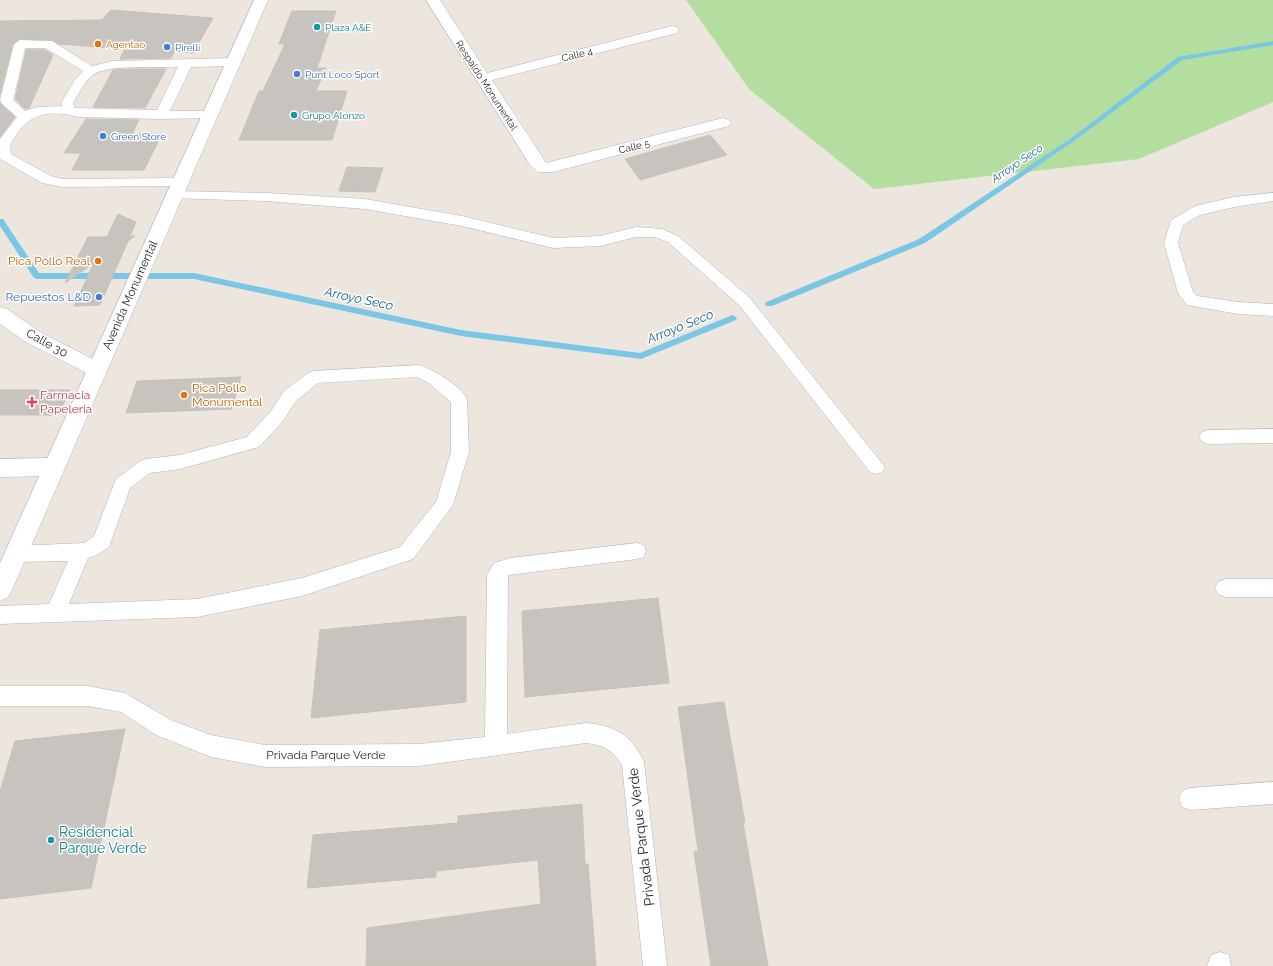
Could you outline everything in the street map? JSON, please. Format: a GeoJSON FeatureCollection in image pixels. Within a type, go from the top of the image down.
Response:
{"type":"FeatureCollection","features":[{"type":"Feature","properties":{"kind":"street","name":"Avenida Monumental"},"geometry":{"type":"LineString","coordinates":[[0,590],[53,467],[154,244],[261,0]]}},
{"type":"Feature","properties":{"kind":"street","name":"Respaldo Monumental"},"geometry":{"type":"LineString","coordinates":[[433,0],[538,165],[544,168]]}},
{"type":"Feature","properties":{"kind":"street","name":"Calle 4"},"geometry":{"type":"LineString","coordinates":[[483,78],[672,30]]}},
{"type":"Feature","properties":{"kind":"street","name":"Calle 5"},"geometry":{"type":"LineString","coordinates":[[544,168],[553,167],[723,123]]}},
{"type":"Feature","properties":{"kind":"street","name":"Calle 30"},"geometry":{"type":"LineString","coordinates":[[0,314],[33,337],[97,370]]}},
{"type":"Feature","properties":{"kind":"street"},"geometry":{"type":"LineString","coordinates":[[0,468],[53,467]]}},
{"type":"Feature","properties":{"kind":"lane"},"geometry":{"type":"LineString","coordinates":[[24,116],[6,101],[20,44],[48,44],[90,70]]}},
{"type":"Feature","properties":{"kind":"lane"},"geometry":{"type":"LineString","coordinates":[[69,110],[67,103],[85,73],[104,65],[234,62]]}},
{"type":"Feature","properties":{"kind":"lane"},"geometry":{"type":"LineString","coordinates":[[135,76],[141,64]]}},
{"type":"Feature","properties":{"kind":"lane"},"geometry":{"type":"LineString","coordinates":[[161,115],[186,64]]}},
{"type":"Feature","properties":{"kind":"lane"},"geometry":{"type":"LineString","coordinates":[[210,115],[161,115],[115,112],[80,113],[69,110],[37,110],[24,116],[16,125],[5,142],[3,153],[8,158],[47,180],[63,184],[177,189],[365,204],[462,221],[553,243],[600,241],[636,232],[656,232],[662,234],[673,239],[744,301],[876,467]]}},
{"type":"Feature","properties":{"kind":"lane"},"geometry":{"type":"LineString","coordinates":[[1273,197],[1234,202],[1195,211],[1176,223],[1171,243],[1186,293],[1192,301],[1238,308],[1273,310]]}},
{"type":"Feature","properties":{"kind":"lane"},"geometry":{"type":"LineString","coordinates":[[0,615],[197,608],[302,587],[406,553],[444,505],[460,452],[459,399],[436,380],[419,371],[314,377],[290,396],[277,416],[253,442],[180,462],[146,466],[122,484],[102,541],[90,549],[81,552],[16,554]]}},
{"type":"Feature","properties":{"kind":"lane"},"geometry":{"type":"LineString","coordinates":[[1208,437],[1273,436]]}},
{"type":"Feature","properties":{"kind":"lane"},"geometry":{"type":"LineString","coordinates":[[496,746],[497,575],[502,570],[510,566],[637,551]]}},
{"type":"Feature","properties":{"kind":"lane"},"geometry":{"type":"LineString","coordinates":[[55,614],[81,552]]}},
{"type":"Feature","properties":{"kind":"lane"},"geometry":{"type":"LineString","coordinates":[[1225,588],[1273,588]]}},
{"type":"Feature","properties":{"kind":"lane","name":"Privada Parque Verde"},"geometry":{"type":"LineString","coordinates":[[0,696],[88,696],[125,703],[171,731],[211,746],[265,756],[419,755],[586,733],[601,734],[615,740],[626,749],[633,762],[656,966]]}},
{"type":"Feature","properties":{"kind":"lane"},"geometry":{"type":"LineString","coordinates":[[1190,799],[1273,793]]}},
{"type":"Feature","properties":{"kind":"green space"},"geometry":{"type":"Polygon","coordinates":[[[686,0],[1273,0],[1273,102],[1139,159],[874,189],[749,89],[686,0]]]}},
{"type":"Feature","properties":{"kind":"building"},"geometry":{"type":"Polygon","coordinates":[[[111,10],[213,18],[193,53],[175,51],[171,58],[120,59],[125,49],[59,44],[52,40],[19,39],[13,44],[0,94],[0,21],[102,20],[111,10]]]}},
{"type":"Feature","properties":{"kind":"building"},"geometry":{"type":"Polygon","coordinates":[[[292,11],[336,11],[317,68],[326,68],[316,91],[347,91],[332,140],[239,140],[259,91],[263,91],[285,44],[279,44],[292,11]]]}},
{"type":"Feature","properties":{"kind":"building"},"geometry":{"type":"Polygon","coordinates":[[[26,50],[45,50],[53,55],[29,108],[25,109],[15,99],[26,50]]]}},
{"type":"Feature","properties":{"kind":"building"},"geometry":{"type":"Polygon","coordinates":[[[166,69],[145,108],[93,107],[113,70],[166,69]]]}},
{"type":"Feature","properties":{"kind":"building"},"geometry":{"type":"Polygon","coordinates":[[[0,103],[15,117],[0,137],[0,103]]]}},
{"type":"Feature","properties":{"kind":"building"},"geometry":{"type":"Polygon","coordinates":[[[86,119],[139,120],[132,134],[162,134],[144,170],[72,170],[81,153],[64,153],[86,119]]]}},
{"type":"Feature","properties":{"kind":"building"},"geometry":{"type":"Polygon","coordinates":[[[710,135],[727,155],[640,180],[625,159],[710,135]]]}},
{"type":"Feature","properties":{"kind":"building"},"geometry":{"type":"Polygon","coordinates":[[[347,167],[383,168],[375,192],[339,191],[347,167]]]}},
{"type":"Feature","properties":{"kind":"building"},"geometry":{"type":"Polygon","coordinates":[[[118,214],[136,222],[130,236],[135,236],[128,241],[100,305],[74,306],[94,263],[65,283],[88,237],[107,237],[118,214]]]}},
{"type":"Feature","properties":{"kind":"building","name":"Pica Pollo Monumental"},"geometry":{"type":"Polygon","coordinates":[[[241,377],[232,409],[126,413],[137,381],[241,377]]]}},
{"type":"Feature","properties":{"kind":"building","name":"Farmacia Papeleria"},"geometry":{"type":"Polygon","coordinates":[[[0,390],[70,390],[58,415],[0,415],[0,390]]]}},
{"type":"Feature","properties":{"kind":"building"},"geometry":{"type":"Polygon","coordinates":[[[658,598],[669,683],[525,697],[522,611],[658,598]]]}},
{"type":"Feature","properties":{"kind":"building"},"geometry":{"type":"Polygon","coordinates":[[[466,616],[466,702],[311,718],[320,630],[466,616]]]}},
{"type":"Feature","properties":{"kind":"building"},"geometry":{"type":"Polygon","coordinates":[[[724,702],[768,966],[711,966],[694,852],[698,851],[678,707],[724,702]]]}},
{"type":"Feature","properties":{"kind":"building","name":"Residencial Parque Verde"},"geometry":{"type":"Polygon","coordinates":[[[125,729],[91,888],[0,899],[0,792],[15,741],[125,729]]]}},
{"type":"Feature","properties":{"kind":"building"},"geometry":{"type":"Polygon","coordinates":[[[582,804],[585,864],[588,864],[596,966],[366,966],[367,928],[541,904],[538,860],[436,871],[436,877],[307,888],[313,835],[458,823],[458,816],[582,804]]]}},
{"type":"Feature","properties":{"kind":"waterway","name":"Arroyo Seco"},"geometry":{"type":"LineString","coordinates":[[769,304],[922,241],[1072,140],[1180,58],[1273,43]]}},
{"type":"Feature","properties":{"kind":"waterway","name":"Arroyo Seco"},"geometry":{"type":"LineString","coordinates":[[0,221],[37,276],[194,276],[461,333],[641,356],[733,318]]}},
{"type":"Feature","properties":{"kind":"place","name":"Plaza A&E"},"geometry":{"type":"Point","coordinates":[317,27]}},
{"type":"Feature","properties":{"kind":"place","name":"Agentao"},"geometry":{"type":"Point","coordinates":[98,44]}},
{"type":"Feature","properties":{"kind":"place","name":"Pirelli"},"geometry":{"type":"Point","coordinates":[167,47]}},
{"type":"Feature","properties":{"kind":"place","name":"Punt Loco Sport"},"geometry":{"type":"Point","coordinates":[297,74]}},
{"type":"Feature","properties":{"kind":"place","name":"Grupo Alonzo"},"geometry":{"type":"Point","coordinates":[294,115]}},
{"type":"Feature","properties":{"kind":"place","name":"Green Store"},"geometry":{"type":"Point","coordinates":[103,136]}},
{"type":"Feature","properties":{"kind":"place","name":"Pica Pollo Real"},"geometry":{"type":"Point","coordinates":[98,261]}},
{"type":"Feature","properties":{"kind":"place","name":"Repuestos L&D"},"geometry":{"type":"Point","coordinates":[99,297]}},
{"type":"Feature","properties":{"kind":"place","name":"Pica Pollo Monumental"},"geometry":{"type":"Point","coordinates":[184,395]}},
{"type":"Feature","properties":{"kind":"place","name":"Farmacia Papeleria"},"geometry":{"type":"Point","coordinates":[32,402]}},
{"type":"Feature","properties":{"kind":"place","name":"Residencial Parque Verde"},"geometry":{"type":"Point","coordinates":[51,840]}}]}
